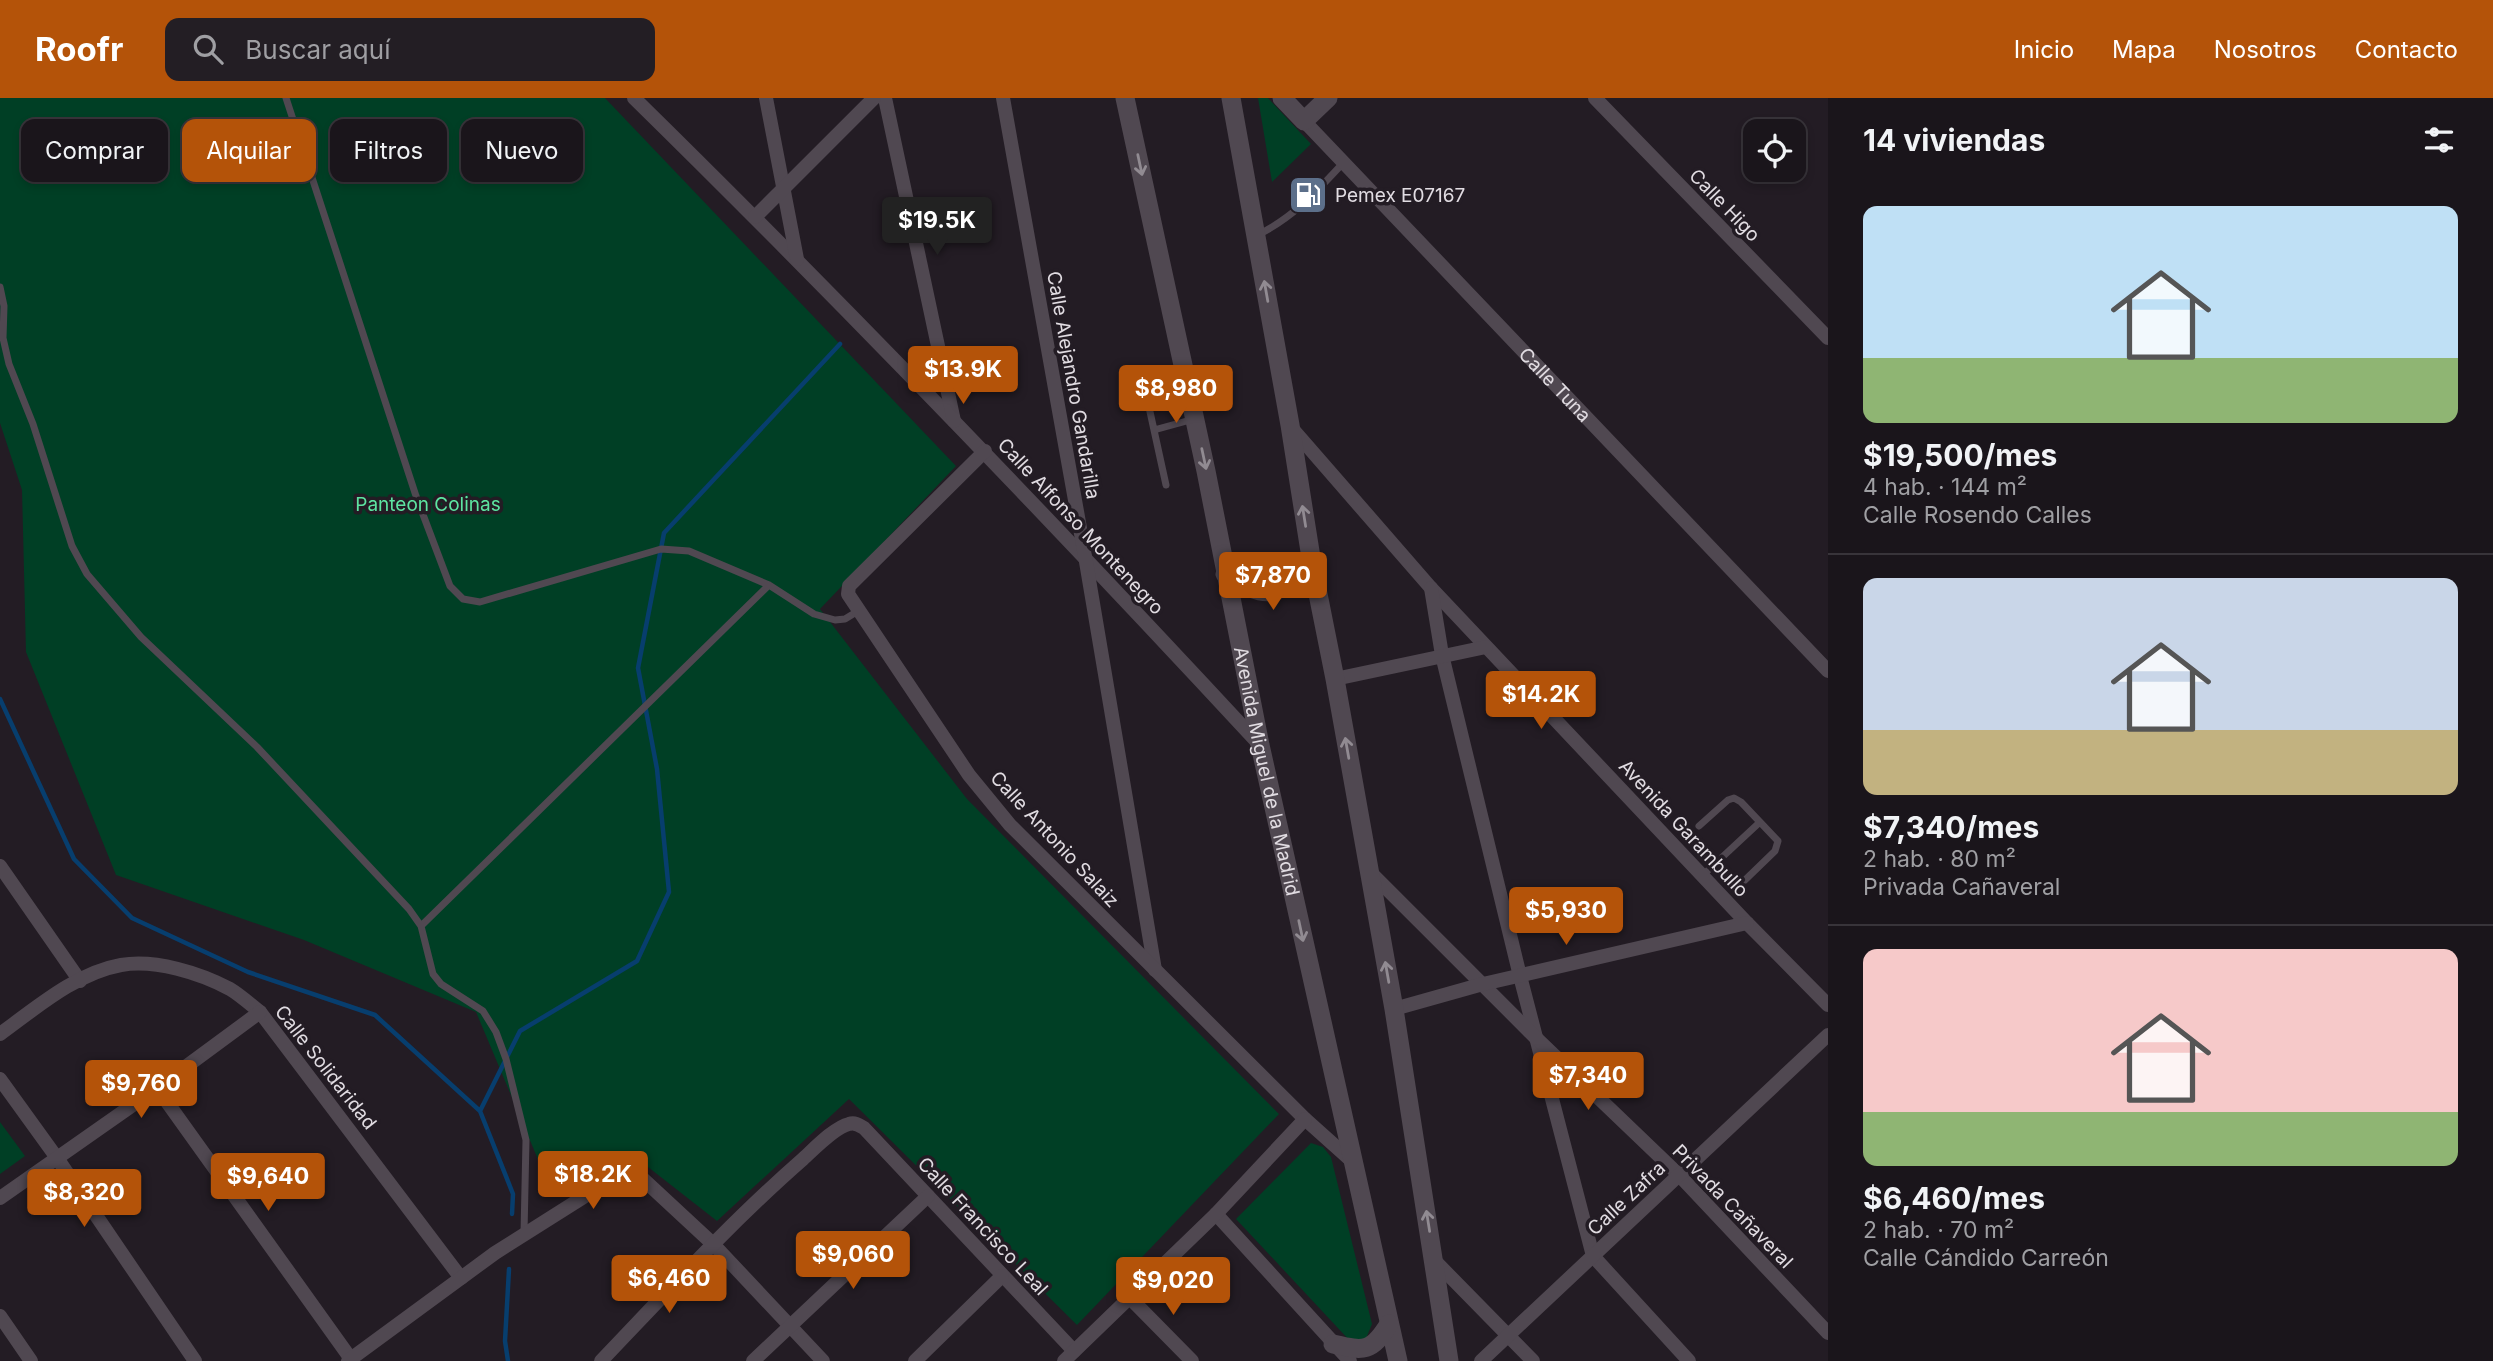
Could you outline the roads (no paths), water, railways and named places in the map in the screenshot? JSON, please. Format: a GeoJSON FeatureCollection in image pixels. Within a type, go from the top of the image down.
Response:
{"type":"FeatureCollection","features":[{"type":"Feature","properties":{"kind":"main road","name":"Avenida Miguel de la Madrid"},"geometry":{"type":"LineString","coordinates":[[1125,98],[1195,419],[1260,745],[1398,1361]]}},
{"type":"Feature","properties":{"kind":"main road"},"geometry":{"type":"LineString","coordinates":[[1231,98],[1290,425],[1312,564],[1394,1009],[1449,1361]]}},
{"type":"Feature","properties":{"kind":"main road","name":"Calle Tuna"},"geometry":{"type":"LineString","coordinates":[[1282,98],[1304,121]]}},
{"type":"Feature","properties":{"kind":"main road"},"geometry":{"type":"LineString","coordinates":[[1304,121],[1328,98]]}},
{"type":"Feature","properties":{"kind":"main road"},"geometry":{"type":"LineString","coordinates":[[1226,574],[1248,589],[1266,592],[1288,586],[1312,564]]}},
{"type":"Feature","properties":{"kind":"main road"},"geometry":{"type":"LineString","coordinates":[[1333,1344],[1358,1350],[1369,1348],[1380,1340],[1390,1324]]}},
{"type":"Feature","properties":{"kind":"street","name":"Calle Alfonso Montenegro"},"geometry":{"type":"LineString","coordinates":[[634,98],[647,105],[985,451],[1260,745]]}},
{"type":"Feature","properties":{"kind":"street"},"geometry":{"type":"LineString","coordinates":[[766,98],[797,260]]}},
{"type":"Feature","properties":{"kind":"street"},"geometry":{"type":"LineString","coordinates":[[755,217],[874,98]]}},
{"type":"Feature","properties":{"kind":"street"},"geometry":{"type":"LineString","coordinates":[[885,98],[955,422]]}},
{"type":"Feature","properties":{"kind":"street","name":"Calle Alejandro Gandarilla"},"geometry":{"type":"LineString","coordinates":[[1003,98],[1085,556],[1155,970]]}},
{"type":"Feature","properties":{"kind":"street","name":"Calle Higo"},"geometry":{"type":"LineString","coordinates":[[1595,98],[1828,338]]}},
{"type":"Feature","properties":{"kind":"street","name":"Calle Tuna"},"geometry":{"type":"LineString","coordinates":[[1304,121],[1828,671]]}},
{"type":"Feature","properties":{"kind":"street","name":"Avenida Garambullo"},"geometry":{"type":"LineString","coordinates":[[1290,425],[1431,588],[1702,876],[1828,1005]]}},
{"type":"Feature","properties":{"kind":"street","name":"Calle Antonio Salaiz"},"geometry":{"type":"LineString","coordinates":[[985,451],[849,586],[848,594],[988,800],[1034,850],[1305,1119],[1353,1161]]}},
{"type":"Feature","properties":{"kind":"street"},"geometry":{"type":"LineString","coordinates":[[1431,588],[1442,655],[1592,1256],[1689,1361]]}},
{"type":"Feature","properties":{"kind":"street"},"geometry":{"type":"LineString","coordinates":[[1335,679],[1486,647]]}},
{"type":"Feature","properties":{"kind":"street"},"geometry":{"type":"LineString","coordinates":[[0,866],[80,981]]}},
{"type":"Feature","properties":{"kind":"street","name":"Privada Cañaveral"},"geometry":{"type":"LineString","coordinates":[[1368,872],[1679,1175],[1828,1333]]}},
{"type":"Feature","properties":{"kind":"street"},"geometry":{"type":"LineString","coordinates":[[1394,1009],[1483,984],[1747,923]]}},
{"type":"Feature","properties":{"kind":"street","name":"Calle Solidaridad"},"geometry":{"type":"LineString","coordinates":[[0,1034],[80,981],[121,965],[160,966],[197,975],[231,990],[260,1012],[461,1278]]}},
{"type":"Feature","properties":{"kind":"street"},"geometry":{"type":"LineString","coordinates":[[0,1198],[260,1012]]}},
{"type":"Feature","properties":{"kind":"street","name":"Calle Zafra"},"geometry":{"type":"LineString","coordinates":[[1485,1360],[1828,1035]]}},
{"type":"Feature","properties":{"kind":"street"},"geometry":{"type":"LineString","coordinates":[[0,1079],[195,1361]]}},
{"type":"Feature","properties":{"kind":"street"},"geometry":{"type":"LineString","coordinates":[[157,1088],[349,1360],[524,1233],[612,1179],[625,1174],[636,1175],[644,1180],[713,1244],[823,1361]]}},
{"type":"Feature","properties":{"kind":"street"},"geometry":{"type":"LineString","coordinates":[[1069,1356],[1216,1214],[1305,1119]]}},
{"type":"Feature","properties":{"kind":"street","name":"Calle Francisco Leal"},"geometry":{"type":"LineString","coordinates":[[713,1244],[770,1188],[831,1136],[847,1124],[854,1123],[864,1128],[1002,1276],[1069,1356]]}},
{"type":"Feature","properties":{"kind":"street"},"geometry":{"type":"LineString","coordinates":[[754,1361],[928,1196]]}},
{"type":"Feature","properties":{"kind":"street"},"geometry":{"type":"LineString","coordinates":[[1216,1214],[1350,1361]]}},
{"type":"Feature","properties":{"kind":"street"},"geometry":{"type":"LineString","coordinates":[[601,1361],[713,1244]]}},
{"type":"Feature","properties":{"kind":"street"},"geometry":{"type":"LineString","coordinates":[[1434,1260],[1533,1361]]}},
{"type":"Feature","properties":{"kind":"street"},"geometry":{"type":"LineString","coordinates":[[915,1361],[1002,1276]]}},
{"type":"Feature","properties":{"kind":"street"},"geometry":{"type":"LineString","coordinates":[[1130,1298],[1192,1361]]}},
{"type":"Feature","properties":{"kind":"street"},"geometry":{"type":"LineString","coordinates":[[0,1315],[31,1361]]}},
{"type":"Feature","properties":{"kind":"lane"},"geometry":{"type":"LineString","coordinates":[[286,98],[416,496],[450,586],[463,599],[480,601],[661,549],[689,551],[769,585],[814,614],[835,621],[859,611]]}},
{"type":"Feature","properties":{"kind":"lane"},"geometry":{"type":"LineString","coordinates":[[1256,236],[1277,226],[1298,209],[1344,162]]}},
{"type":"Feature","properties":{"kind":"lane"},"geometry":{"type":"LineString","coordinates":[[0,287],[4,306],[3,338],[9,364],[33,424],[72,546],[87,574],[141,637],[257,747],[409,908],[421,926],[433,974],[441,984],[483,1012],[496,1032],[506,1059],[526,1140],[524,1233]]}},
{"type":"Feature","properties":{"kind":"lane"},"geometry":{"type":"LineString","coordinates":[[1147,398],[1166,485]]}},
{"type":"Feature","properties":{"kind":"lane"},"geometry":{"type":"LineString","coordinates":[[1154,430],[1195,419]]}},
{"type":"Feature","properties":{"kind":"lane"},"geometry":{"type":"LineString","coordinates":[[421,926],[769,585]]}},
{"type":"Feature","properties":{"kind":"lane"},"geometry":{"type":"LineString","coordinates":[[1699,825],[1728,800],[1734,799],[1741,802],[1778,841],[1778,846],[1745,880]]}},
{"type":"Feature","properties":{"kind":"lane"},"geometry":{"type":"LineString","coordinates":[[1702,876],[1760,822]]}},
{"type":"Feature","properties":{"kind":"waterway"},"geometry":{"type":"LineString","coordinates":[[480,1111],[520,1031],[637,961],[669,892],[657,769],[638,668],[664,533],[840,344]]}},
{"type":"Feature","properties":{"kind":"waterway"},"geometry":{"type":"LineString","coordinates":[[0,699],[74,859],[132,918],[248,972],[375,1015],[480,1111],[513,1194],[512,1214]]}},
{"type":"Feature","properties":{"kind":"waterway"},"geometry":{"type":"LineString","coordinates":[[508,1361],[505,1341],[509,1269]]}},
{"type":"Feature","properties":{"kind":"place","name":"Pemex E07167"},"geometry":{"type":"Point","coordinates":[1308,195]}},
{"type":"Feature","properties":{"kind":"park label","name":"Panteon Colinas"},"geometry":{"type":"Point","coordinates":[428,504]}}]}
